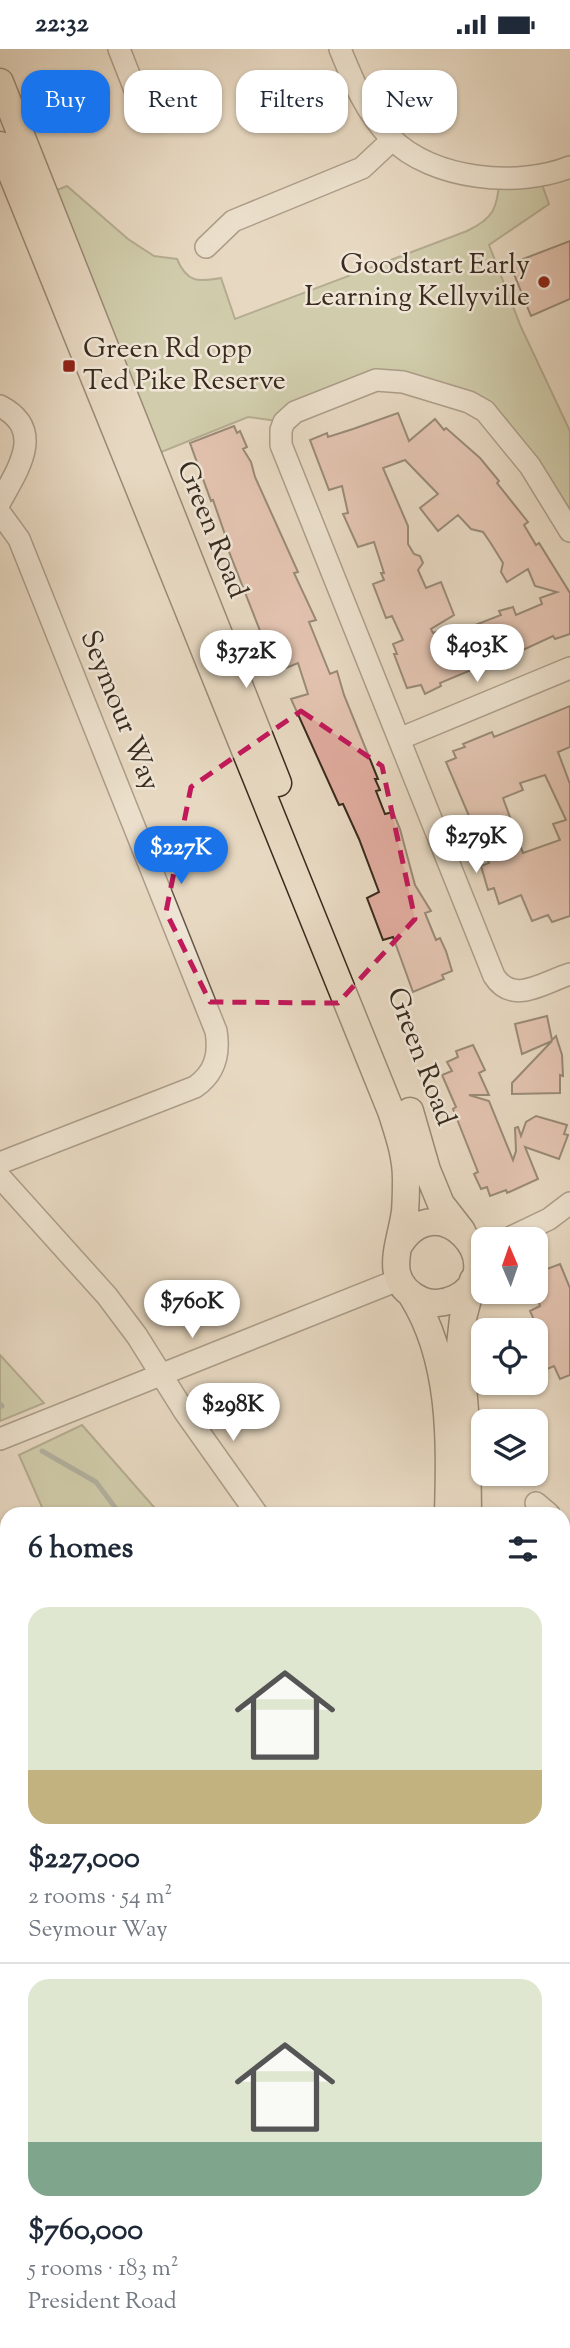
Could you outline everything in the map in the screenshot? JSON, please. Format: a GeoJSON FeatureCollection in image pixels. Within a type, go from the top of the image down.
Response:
{"type":"FeatureCollection","features":[{"type":"Feature","properties":{"kind":"main road","name":"Green Road"},"geometry":{"type":"LineString","coordinates":[[0,82],[407,1102],[427,1170],[441,1204],[471,1249]]}},
{"type":"Feature","properties":{"kind":"main road","name":"Green Road"},"geometry":{"type":"LineString","coordinates":[[0,145],[391,1111],[402,1145],[406,1176],[405,1211],[398,1247]]}},
{"type":"Feature","properties":{"kind":"main road"},"geometry":{"type":"LineString","coordinates":[[448,1507],[443,1376],[437,1350],[421,1310],[405,1288],[395,1265],[398,1247],[403,1238],[419,1225],[433,1222],[449,1224],[471,1250]]}},
{"type":"Feature","properties":{"kind":"main road"},"geometry":{"type":"LineString","coordinates":[[405,1288],[426,1303],[444,1303],[459,1297],[471,1262]]}},
{"type":"Feature","properties":{"kind":"main road"},"geometry":{"type":"LineString","coordinates":[[468,1507],[467,1437],[460,1346],[471,1271]]}},
{"type":"Feature","properties":{"kind":"street"},"geometry":{"type":"LineString","coordinates":[[119,49],[127,70]]}},
{"type":"Feature","properties":{"kind":"street"},"geometry":{"type":"LineString","coordinates":[[340,49],[354,83],[372,115],[392,139],[415,156],[441,167],[486,178],[539,176],[570,167]]}},
{"type":"Feature","properties":{"kind":"street"},"geometry":{"type":"LineString","coordinates":[[206,247],[233,221],[362,168],[392,139]]}},
{"type":"Feature","properties":{"kind":"street"},"geometry":{"type":"LineString","coordinates":[[570,531],[530,466],[485,411],[470,402],[385,379],[295,412],[284,422],[281,445],[499,984],[513,992],[521,993],[570,974]]}},
{"type":"Feature","properties":{"kind":"street"},"geometry":{"type":"LineString","coordinates":[[0,406],[16,417],[26,437],[20,462],[0,502]]}},
{"type":"Feature","properties":{"kind":"street","name":"Seymour Way"},"geometry":{"type":"LineString","coordinates":[[0,513],[19,539],[216,1031],[218,1048],[208,1078],[195,1087],[0,1163]]}},
{"type":"Feature","properties":{"kind":"street"},"geometry":{"type":"LineString","coordinates":[[399,739],[570,669]]}},
{"type":"Feature","properties":{"kind":"street"},"geometry":{"type":"LineString","coordinates":[[0,1177],[107,1296],[252,1507]]}},
{"type":"Feature","properties":{"kind":"street"},"geometry":{"type":"LineString","coordinates":[[532,1227],[549,1219],[570,1203]]}},
{"type":"Feature","properties":{"kind":"street"},"geometry":{"type":"LineString","coordinates":[[0,1439],[160,1376],[405,1288]]}},
{"type":"Feature","properties":{"kind":"highlighted area"},"geometry":{"type":"Polygon","coordinates":[[[301,711],[382,766],[415,919],[338,1003],[210,1002],[166,912],[191,787],[301,711]]]}},
{"type":"Feature","properties":{"kind":"green space"},"geometry":{"type":"Polygon","coordinates":[[[539,176],[549,204],[489,245],[521,327],[570,431],[570,531],[492,418],[394,380],[284,422],[248,417],[149,457],[45,195],[67,186],[128,239],[154,256],[177,259],[189,277],[200,280],[221,278],[235,319],[467,231],[484,221],[493,211],[500,178],[539,176]]]}},
{"type":"Feature","properties":{"kind":"green space"},"geometry":{"type":"Polygon","coordinates":[[[0,1355],[44,1403],[0,1421],[0,1355]]]}},
{"type":"Feature","properties":{"kind":"green space"},"geometry":{"type":"Polygon","coordinates":[[[82,1425],[154,1507],[42,1507],[19,1455],[82,1425]]]}},
{"type":"Feature","properties":{"kind":"building","name":"Goodstart Early Learning Kellyville"},"geometry":{"type":"Polygon","coordinates":[[[570,241],[570,299],[531,316],[510,264],[570,241]]]}},
{"type":"Feature","properties":{"kind":"building"},"geometry":{"type":"Polygon","coordinates":[[[398,413],[409,441],[435,419],[444,430],[446,428],[480,458],[528,522],[524,525],[536,545],[539,543],[570,593],[570,634],[555,639],[553,636],[512,655],[475,664],[476,668],[440,683],[441,686],[425,694],[421,685],[407,688],[393,644],[403,640],[392,616],[386,618],[373,584],[384,580],[374,542],[358,547],[343,514],[348,513],[342,486],[329,490],[310,440],[327,433],[328,437],[398,413]],[[405,460],[383,468],[408,526],[408,544],[423,563],[418,570],[426,588],[441,582],[454,615],[431,629],[433,633],[458,625],[460,631],[501,615],[499,611],[513,607],[516,615],[542,604],[540,598],[557,592],[535,586],[528,569],[507,582],[501,572],[503,563],[483,532],[471,529],[458,515],[438,531],[420,508],[438,494],[405,460]]]}},
{"type":"Feature","properties":{"kind":"building"},"geometry":{"type":"Polygon","coordinates":[[[234,426],[237,433],[240,431],[247,447],[243,449],[298,572],[294,573],[316,620],[309,622],[330,674],[337,671],[378,779],[375,779],[380,790],[376,791],[385,814],[393,812],[415,885],[431,911],[425,913],[436,940],[440,938],[446,951],[452,971],[442,975],[444,979],[413,992],[393,937],[383,940],[367,898],[379,892],[359,839],[343,804],[339,805],[291,699],[308,694],[298,663],[276,672],[271,662],[279,635],[264,641],[190,443],[234,426]]]}},
{"type":"Feature","properties":{"kind":"building"},"geometry":{"type":"Polygon","coordinates":[[[570,706],[570,747],[558,752],[570,784],[570,916],[552,922],[548,915],[532,921],[521,895],[499,904],[494,888],[488,890],[481,866],[489,863],[446,762],[456,758],[453,751],[465,747],[463,744],[492,732],[494,737],[570,706]],[[545,775],[520,783],[523,790],[503,798],[523,853],[560,840],[553,824],[566,820],[545,775]]]}},
{"type":"Feature","properties":{"kind":"building"},"geometry":{"type":"Polygon","coordinates":[[[547,1016],[552,1040],[556,1036],[562,1055],[563,1076],[560,1075],[560,1093],[512,1094],[512,1083],[552,1041],[522,1054],[515,1024],[547,1016]]]}},
{"type":"Feature","properties":{"kind":"building"},"geometry":{"type":"Polygon","coordinates":[[[473,1045],[485,1070],[479,1073],[489,1095],[469,1095],[489,1101],[513,1160],[516,1151],[515,1128],[518,1127],[521,1136],[526,1122],[536,1116],[567,1125],[564,1134],[568,1135],[559,1159],[525,1147],[538,1179],[507,1193],[506,1190],[490,1196],[487,1187],[481,1189],[474,1174],[478,1172],[442,1075],[452,1071],[447,1062],[458,1057],[456,1051],[473,1045]]]}},
{"type":"Feature","properties":{"kind":"building"},"geometry":{"type":"Polygon","coordinates":[[[560,1264],[570,1288],[570,1375],[560,1379],[554,1366],[548,1369],[548,1318],[533,1318],[530,1311],[539,1304],[548,1304],[548,1269],[560,1264]]]}},
{"type":"Feature","properties":{"kind":"waterway"},"geometry":{"type":"LineString","coordinates":[[42,1451],[96,1482],[115,1507]]}},
{"type":"Feature","properties":{"kind":"place","name":"Goodstart Early Learning Kellyville"},"geometry":{"type":"Point","coordinates":[544,282]}},
{"type":"Feature","properties":{"kind":"place","name":"Green Rd opp Ted Pike Reserve"},"geometry":{"type":"Point","coordinates":[69,366]}}]}
